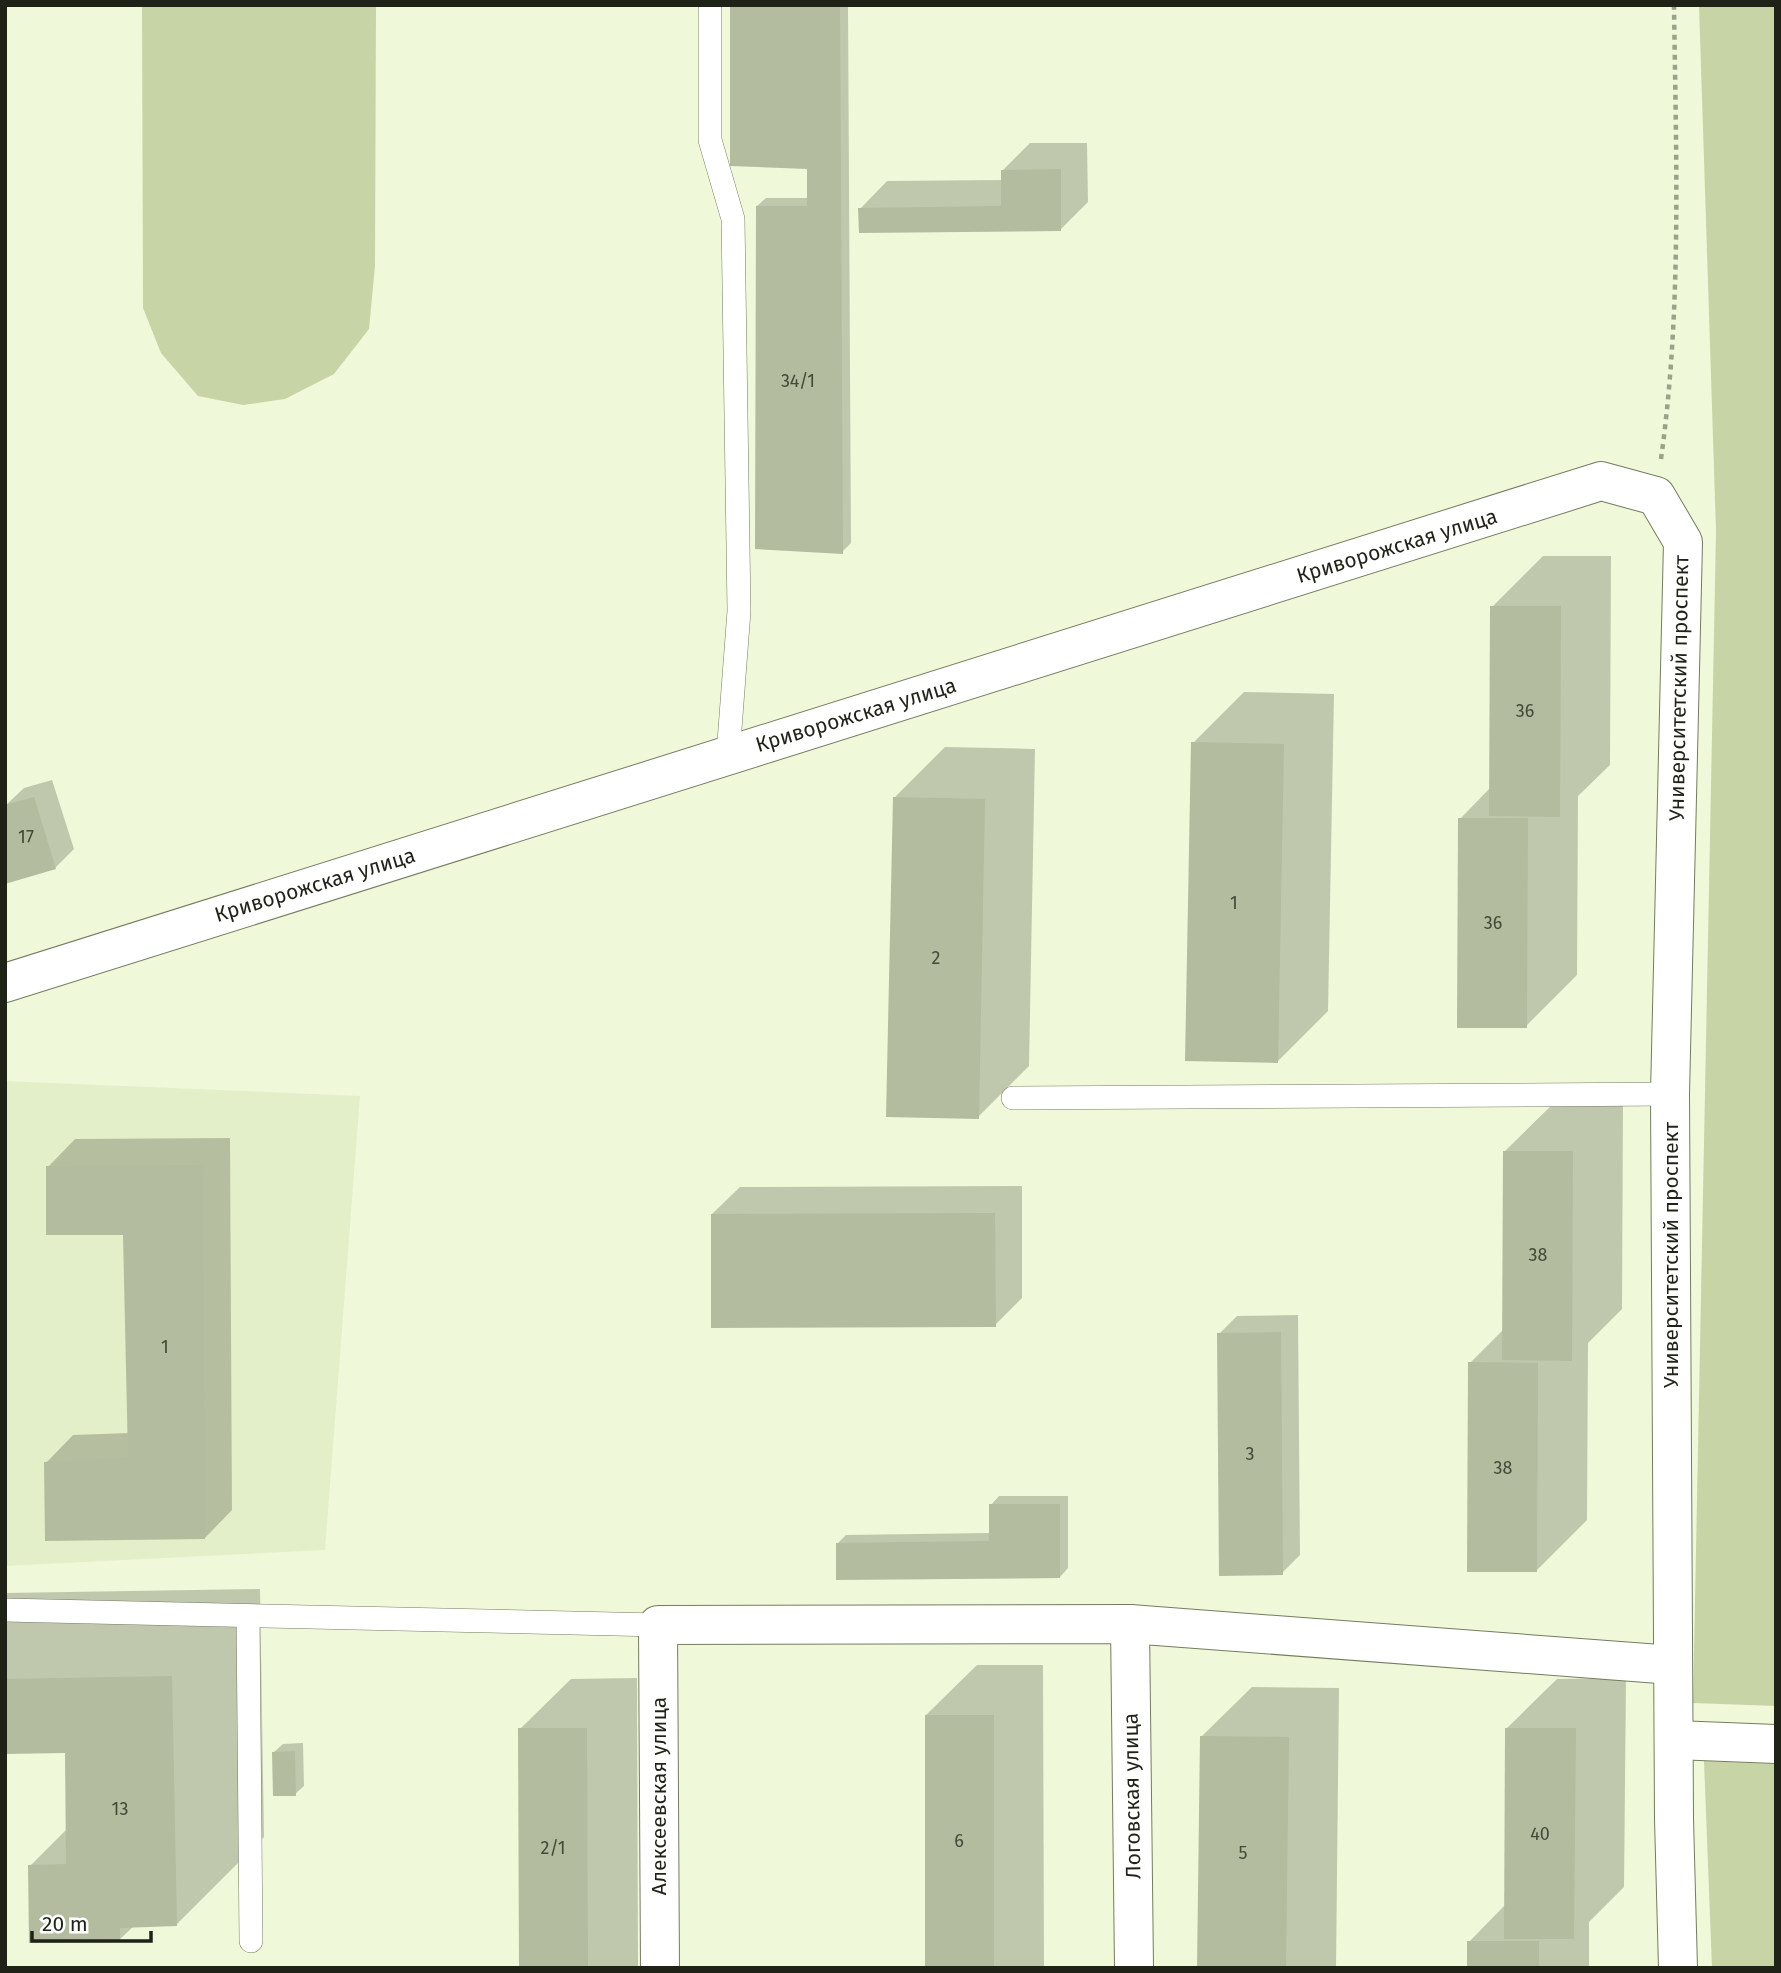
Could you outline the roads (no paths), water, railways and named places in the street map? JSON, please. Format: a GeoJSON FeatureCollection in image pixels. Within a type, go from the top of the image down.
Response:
{"type":"FeatureCollection","features":[{"type":"Feature","properties":{"kind":"street","name":"Криворожская улица"},"geometry":{"type":"LineString","coordinates":[[5,984],[1601,481],[1656,496],[1683,542]]}},
{"type":"Feature","properties":{"kind":"street","name":"Университетский проспект"},"geometry":{"type":"LineString","coordinates":[[1678,1968],[1674,1819],[1671,1094],[1683,542]]}},
{"type":"Feature","properties":{"kind":"street"},"geometry":{"type":"LineString","coordinates":[[657,1625],[1130,1624],[1673,1665]]}},
{"type":"Feature","properties":{"kind":"street","name":"Логовская улица"},"geometry":{"type":"LineString","coordinates":[[1130,1624],[1134,1968]]}},
{"type":"Feature","properties":{"kind":"street","name":"Алексеевская улица"},"geometry":{"type":"LineString","coordinates":[[657,1625],[660,1968]]}},
{"type":"Feature","properties":{"kind":"street"},"geometry":{"type":"LineString","coordinates":[[1675,1740],[1776,1744]]}},
{"type":"Feature","properties":{"kind":"lane"},"geometry":{"type":"LineString","coordinates":[[710,5],[710,140],[733,219],[739,611],[728,755]]}},
{"type":"Feature","properties":{"kind":"lane"},"geometry":{"type":"LineString","coordinates":[[1013,1098],[1671,1094]]}},
{"type":"Feature","properties":{"kind":"lane"},"geometry":{"type":"LineString","coordinates":[[5,1610],[657,1625]]}},
{"type":"Feature","properties":{"kind":"lane"},"geometry":{"type":"LineString","coordinates":[[248,1616],[251,1941]]}}]}
